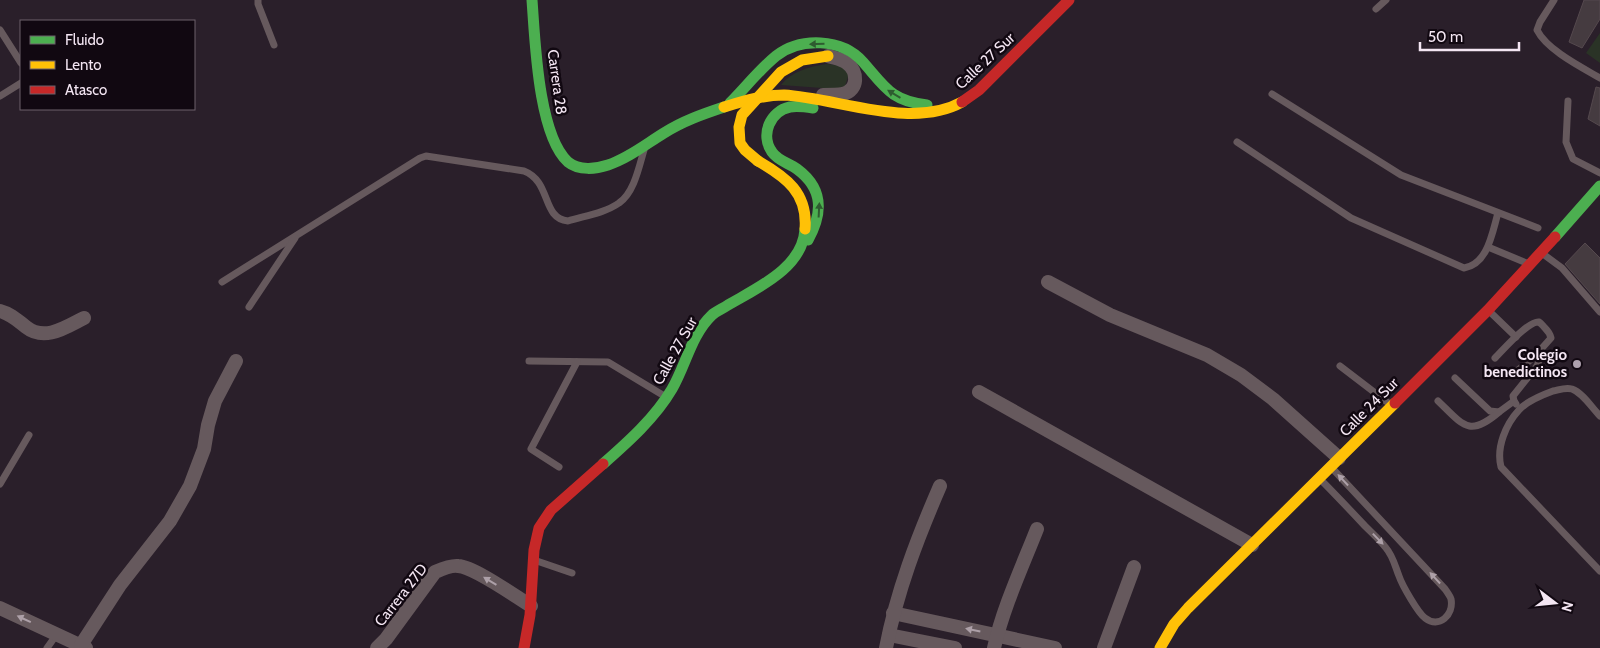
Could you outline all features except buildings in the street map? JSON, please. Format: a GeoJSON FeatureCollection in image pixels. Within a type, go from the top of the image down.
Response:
{"type":"FeatureCollection","features":[{"type":"Feature","properties":{"kind":"street","name":"Carrera 28"},"geometry":{"type":"LineString","coordinates":[[532,0],[543,109],[555,148],[569,163],[583,168],[599,167],[616,162],[672,127],[704,113]]}},
{"type":"Feature","properties":{"kind":"street","name":"Calle 27 Sur"},"geometry":{"type":"LineString","coordinates":[[704,113],[764,96],[787,95],[904,112],[926,113],[948,108],[980,90],[1068,0]]}},
{"type":"Feature","properties":{"kind":"street"},"geometry":{"type":"LineString","coordinates":[[727,106],[743,92],[776,56],[798,45],[817,43],[845,47],[858,57],[883,87],[908,102],[936,106],[958,104]]}},
{"type":"Feature","properties":{"kind":"street","name":"Calle 27 Sur"},"geometry":{"type":"LineString","coordinates":[[524,648],[528,632],[537,537],[542,521],[552,508],[619,450],[666,397],[681,372],[703,326],[712,316],[778,274],[799,253],[804,239],[806,222],[805,210],[800,197],[792,184],[783,176],[758,161],[740,143],[739,127],[742,115],[781,72],[802,60],[839,55],[858,57]]}},
{"type":"Feature","properties":{"kind":"street"},"geometry":{"type":"LineString","coordinates":[[787,95],[845,93],[851,89],[855,82],[853,68],[845,61],[828,56]]}},
{"type":"Feature","properties":{"kind":"street"},"geometry":{"type":"LineString","coordinates":[[872,74],[872,89]]}},
{"type":"Feature","properties":{"kind":"street"},"geometry":{"type":"LineString","coordinates":[[848,104],[864,99]]}},
{"type":"Feature","properties":{"kind":"street"},"geometry":{"type":"LineString","coordinates":[[799,253],[818,221],[820,212],[819,200],[813,186],[805,176],[772,152],[767,142],[766,132],[768,123],[774,115],[790,107],[904,112]]}},
{"type":"Feature","properties":{"kind":"street","name":"Calle 24 Sur"},"geometry":{"type":"LineString","coordinates":[[1160,648],[1174,624],[1488,310],[1599,189]]}},
{"type":"Feature","properties":{"kind":"street"},"geometry":{"type":"LineString","coordinates":[[1048,282],[1110,315],[1206,355],[1241,375],[1273,399],[1335,462]]}},
{"type":"Feature","properties":{"kind":"street"},"geometry":{"type":"LineString","coordinates":[[0,310],[12,316],[28,329],[40,333],[54,333],[84,318]]}},
{"type":"Feature","properties":{"kind":"street"},"geometry":{"type":"LineString","coordinates":[[0,608],[84,647],[120,585],[170,521],[190,486],[204,450],[208,425],[215,401],[236,361]]}},
{"type":"Feature","properties":{"kind":"street"},"geometry":{"type":"LineString","coordinates":[[979,392],[1252,545]]}},
{"type":"Feature","properties":{"kind":"street"},"geometry":{"type":"LineString","coordinates":[[940,486],[918,536],[901,585],[887,641],[955,648]]}},
{"type":"Feature","properties":{"kind":"street"},"geometry":{"type":"LineString","coordinates":[[996,642],[1037,529]]}},
{"type":"Feature","properties":{"kind":"street","name":"Carrera 27D"},"geometry":{"type":"LineString","coordinates":[[377,648],[386,639],[435,572],[448,567],[458,566],[472,570],[531,606]]}},
{"type":"Feature","properties":{"kind":"street"},"geometry":{"type":"LineString","coordinates":[[1104,648],[1134,566]]}},
{"type":"Feature","properties":{"kind":"street"},"geometry":{"type":"LineString","coordinates":[[893,613],[996,642],[1054,648]]}},
{"type":"Feature","properties":{"kind":"lane"},"geometry":{"type":"LineString","coordinates":[[258,0],[274,45]]}},
{"type":"Feature","properties":{"kind":"lane"},"geometry":{"type":"LineString","coordinates":[[1376,9],[1386,0]]}},
{"type":"Feature","properties":{"kind":"lane"},"geometry":{"type":"LineString","coordinates":[[1554,0],[1540,22],[1538,30],[1541,38],[1571,61],[1600,78]]}},
{"type":"Feature","properties":{"kind":"lane"},"geometry":{"type":"LineString","coordinates":[[0,30],[20,61]]}},
{"type":"Feature","properties":{"kind":"lane"},"geometry":{"type":"LineString","coordinates":[[0,96],[20,84]]}},
{"type":"Feature","properties":{"kind":"lane"},"geometry":{"type":"LineString","coordinates":[[1272,94],[1401,175],[1538,228]]}},
{"type":"Feature","properties":{"kind":"lane"},"geometry":{"type":"LineString","coordinates":[[1568,101],[1566,142],[1573,159],[1600,174]]}},
{"type":"Feature","properties":{"kind":"lane"},"geometry":{"type":"LineString","coordinates":[[1237,142],[1351,218],[1464,268],[1470,267],[1478,261],[1488,247],[1498,213]]}},
{"type":"Feature","properties":{"kind":"lane"},"geometry":{"type":"LineString","coordinates":[[222,282],[426,156],[524,171],[532,174],[538,180],[555,216],[561,220],[568,221],[610,208],[621,202],[628,194],[636,175],[645,145]]}},
{"type":"Feature","properties":{"kind":"lane"},"geometry":{"type":"LineString","coordinates":[[249,307],[297,235]]}},
{"type":"Feature","properties":{"kind":"lane"},"geometry":{"type":"LineString","coordinates":[[1488,247],[1531,265]]}},
{"type":"Feature","properties":{"kind":"lane"},"geometry":{"type":"LineString","coordinates":[[1542,253],[1562,268],[1600,312]]}},
{"type":"Feature","properties":{"kind":"lane"},"geometry":{"type":"LineString","coordinates":[[1488,310],[1516,337]]}},
{"type":"Feature","properties":{"kind":"lane"},"geometry":{"type":"LineString","coordinates":[[1495,358],[1531,324],[1540,323],[1550,334],[1551,338],[1535,356],[1512,375]]}},
{"type":"Feature","properties":{"kind":"lane"},"geometry":{"type":"LineString","coordinates":[[1520,409],[1513,396],[1537,366],[1538,361],[1535,356]]}},
{"type":"Feature","properties":{"kind":"lane"},"geometry":{"type":"LineString","coordinates":[[529,361],[608,362],[666,397]]}},
{"type":"Feature","properties":{"kind":"lane"},"geometry":{"type":"LineString","coordinates":[[558,467],[531,449],[577,362]]}},
{"type":"Feature","properties":{"kind":"lane"},"geometry":{"type":"LineString","coordinates":[[1340,366],[1392,406]]}},
{"type":"Feature","properties":{"kind":"lane"},"geometry":{"type":"LineString","coordinates":[[1455,378],[1490,411],[1499,412]]}},
{"type":"Feature","properties":{"kind":"lane"},"geometry":{"type":"LineString","coordinates":[[1600,416],[1579,394],[1572,390],[1564,388],[1542,395],[1520,409],[1508,426],[1498,457],[1501,466],[1600,571]]}},
{"type":"Feature","properties":{"kind":"lane"},"geometry":{"type":"LineString","coordinates":[[1438,402],[1459,422],[1475,427],[1486,423],[1514,401]]}},
{"type":"Feature","properties":{"kind":"lane"},"geometry":{"type":"LineString","coordinates":[[0,484],[29,435]]}},
{"type":"Feature","properties":{"kind":"lane"},"geometry":{"type":"LineString","coordinates":[[1319,478],[1387,548],[1402,583],[1425,618],[1432,622],[1441,622],[1447,617],[1451,606],[1451,598],[1446,589],[1335,462]]}},
{"type":"Feature","properties":{"kind":"lane"},"geometry":{"type":"LineString","coordinates":[[534,560],[572,573]]}},
{"type":"Feature","properties":{"kind":"lane"},"geometry":{"type":"LineString","coordinates":[[47,648],[57,634]]}},
{"type":"Feature","properties":{"kind":"green space"},"geometry":{"type":"Polygon","coordinates":[[[1600,33],[1600,63],[1586,53],[1600,33]]]}},
{"type":"Feature","properties":{"kind":"green space"},"geometry":{"type":"Polygon","coordinates":[[[826,64],[840,65],[848,72],[845,86],[836,89],[781,85],[796,73],[807,68],[826,64]]]}},
{"type":"Feature","properties":{"kind":"traffic: fast"},"geometry":{"type":"LineString","coordinates":[[532,0],[537,61],[544,109],[550,131],[558,149],[572,165],[582,168],[593,168],[616,162],[678,125],[724,107]]}},
{"type":"Feature","properties":{"kind":"traffic: fast"},"geometry":{"type":"LineString","coordinates":[[730,103],[776,56],[797,46],[821,43],[844,48],[854,54],[883,86],[897,96],[905,100],[927,105]]}},
{"type":"Feature","properties":{"kind":"traffic: fast"},"geometry":{"type":"LineString","coordinates":[[808,240],[818,211],[816,193],[806,177],[797,169],[777,158],[772,152],[767,138],[767,131],[772,119],[783,109],[790,107],[813,108]]}},
{"type":"Feature","properties":{"kind":"traffic: fast"},"geometry":{"type":"LineString","coordinates":[[1555,237],[1600,186]]}},
{"type":"Feature","properties":{"kind":"traffic: fast"},"geometry":{"type":"LineString","coordinates":[[603,464],[658,410],[677,380],[694,341],[705,323],[715,312],[765,284],[787,266],[796,255],[802,243],[805,229]]}},
{"type":"Feature","properties":{"kind":"traffic: slow"},"geometry":{"type":"LineString","coordinates":[[758,161],[740,143],[739,127],[742,115],[781,72],[802,60],[828,56]]}},
{"type":"Feature","properties":{"kind":"traffic: slow"},"geometry":{"type":"LineString","coordinates":[[724,107],[776,95],[805,97],[898,113],[921,113],[942,110],[962,102]]}},
{"type":"Feature","properties":{"kind":"traffic: slow"},"geometry":{"type":"LineString","coordinates":[[758,161],[778,173],[799,196],[803,205],[805,229]]}},
{"type":"Feature","properties":{"kind":"traffic: slow"},"geometry":{"type":"LineString","coordinates":[[1160,648],[1174,624],[1188,608],[1395,403]]}},
{"type":"Feature","properties":{"kind":"traffic: jam"},"geometry":{"type":"LineString","coordinates":[[962,102],[979,90],[1069,0]]}},
{"type":"Feature","properties":{"kind":"traffic: jam"},"geometry":{"type":"LineString","coordinates":[[1395,403],[1488,310],[1555,237]]}},
{"type":"Feature","properties":{"kind":"traffic: jam"},"geometry":{"type":"LineString","coordinates":[[524,648],[530,615],[534,550],[539,528],[551,510],[603,464]]}},
{"type":"Feature","properties":{"kind":"place","name":"Colegio benedictinos"},"geometry":{"type":"Point","coordinates":[1577,364]}}]}
